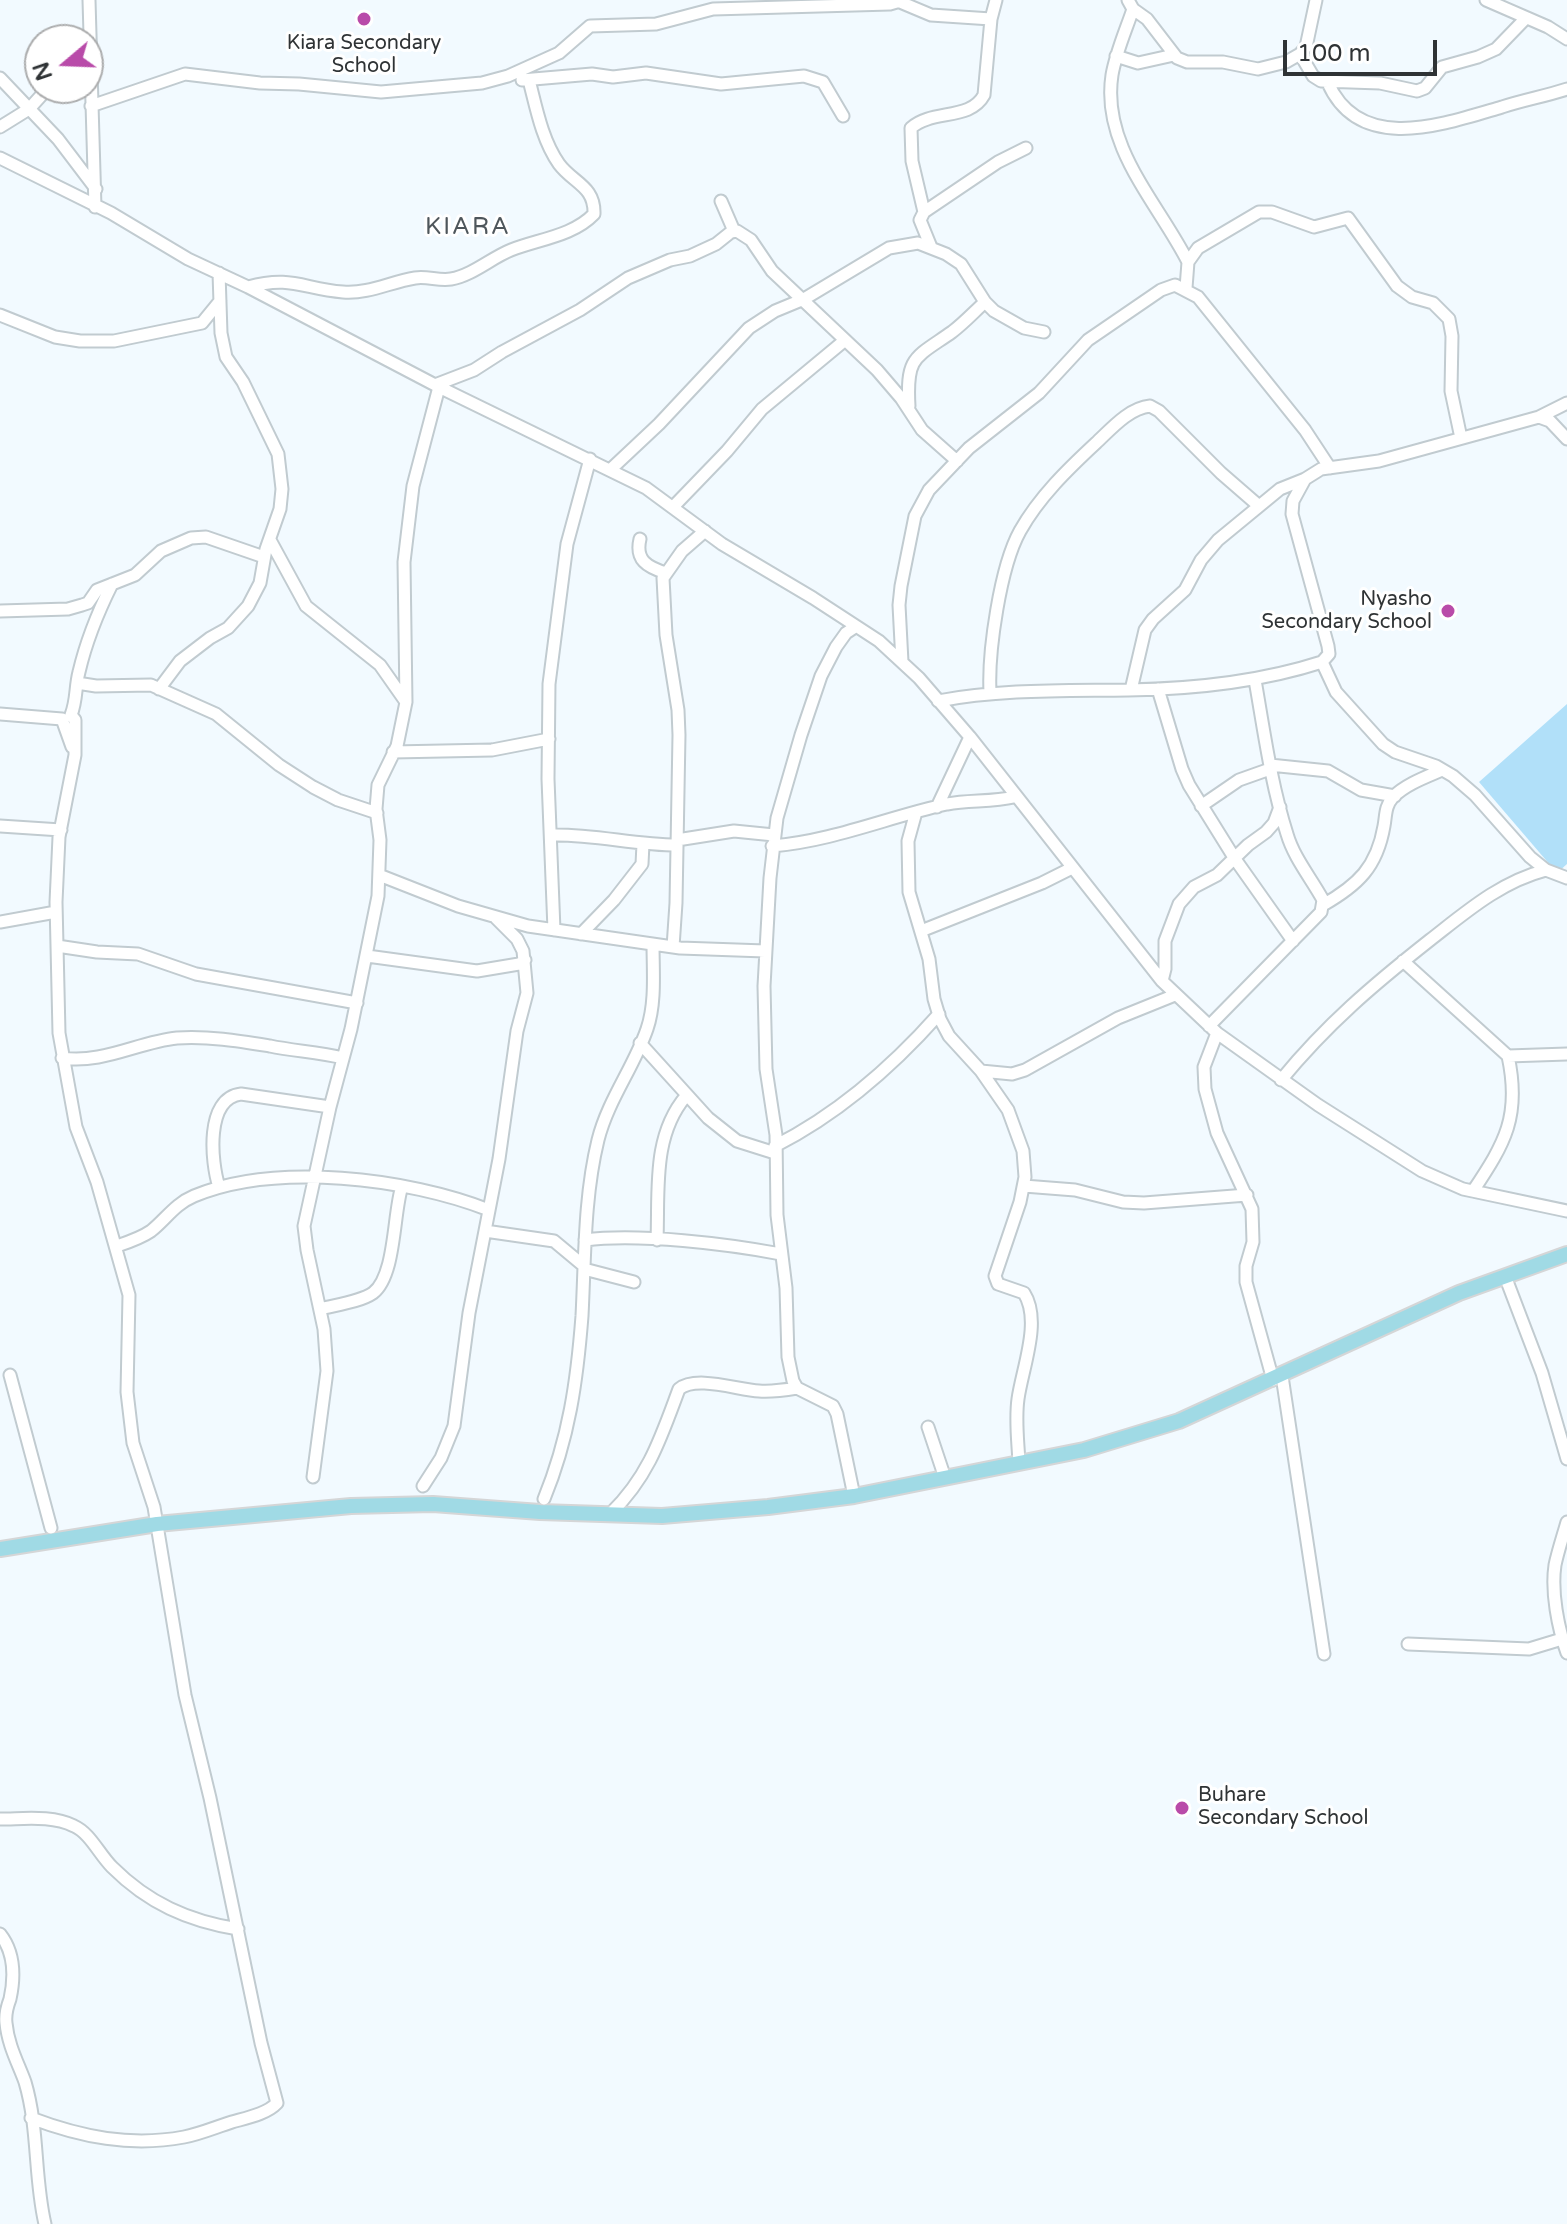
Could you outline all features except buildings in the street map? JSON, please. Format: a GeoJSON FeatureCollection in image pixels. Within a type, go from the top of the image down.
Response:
{"type":"FeatureCollection","features":[{"type":"Feature","properties":{"kind":"main road"},"geometry":{"type":"LineString","coordinates":[[0,1549],[157,1524],[351,1506],[422,1504],[662,1516],[854,1496],[1084,1450],[1179,1421],[1459,1293],[1567,1254]]}},
{"type":"Feature","properties":{"kind":"street"},"geometry":{"type":"LineString","coordinates":[[88,24],[89,0]]}},
{"type":"Feature","properties":{"kind":"street"},"geometry":{"type":"LineString","coordinates":[[924,212],[912,161],[911,128],[921,120],[972,108],[981,101],[996,0]]}},
{"type":"Feature","properties":{"kind":"street"},"geometry":{"type":"LineString","coordinates":[[1188,262],[1143,189],[1123,148],[1112,103],[1116,56],[1131,5],[1147,19],[1174,55],[1187,62],[1223,62],[1258,69],[1286,62],[1306,47],[1316,0]]}},
{"type":"Feature","properties":{"kind":"street"},"geometry":{"type":"LineString","coordinates":[[1486,0],[1567,39]]}},
{"type":"Feature","properties":{"kind":"street"},"geometry":{"type":"LineString","coordinates":[[496,79],[559,53],[590,26],[656,24],[715,4],[902,1],[931,15],[991,19]]}},
{"type":"Feature","properties":{"kind":"street"},"geometry":{"type":"LineString","coordinates":[[1300,54],[1313,76],[1328,83],[1380,83],[1417,91],[1425,88],[1442,67],[1496,49],[1526,18]]}},
{"type":"Feature","properties":{"kind":"street"},"geometry":{"type":"LineString","coordinates":[[1116,56],[1138,63],[1174,55]]}},
{"type":"Feature","properties":{"kind":"street"},"geometry":{"type":"LineString","coordinates":[[95,207],[91,106],[185,74],[202,78],[381,92],[409,92],[496,79],[646,73],[721,84],[804,76],[823,82],[843,116]]}},
{"type":"Feature","properties":{"kind":"street"},"geometry":{"type":"LineString","coordinates":[[0,78],[58,139],[96,190]]}},
{"type":"Feature","properties":{"kind":"street"},"geometry":{"type":"LineString","coordinates":[[248,287],[270,281],[285,281],[343,292],[385,288],[418,277],[453,279],[511,250],[565,233],[587,221],[594,214],[593,198],[583,183],[561,167],[551,151],[529,80]]}},
{"type":"Feature","properties":{"kind":"street"},"geometry":{"type":"LineString","coordinates":[[1328,83],[1336,101],[1357,118],[1413,130],[1567,89]]}},
{"type":"Feature","properties":{"kind":"street"},"geometry":{"type":"LineString","coordinates":[[0,127],[34,104]]}},
{"type":"Feature","properties":{"kind":"street"},"geometry":{"type":"LineString","coordinates":[[931,247],[920,220],[924,212],[998,162],[1026,148]]}},
{"type":"Feature","properties":{"kind":"street"},"geometry":{"type":"LineString","coordinates":[[0,158],[111,213],[188,259],[646,488],[705,531],[879,641],[970,737],[1014,797],[1162,981],[1213,1030],[1281,1080],[1422,1171],[1473,1191],[1567,1211]]}},
{"type":"Feature","properties":{"kind":"street"},"geometry":{"type":"LineString","coordinates":[[721,201],[734,231],[751,240],[772,271],[884,377],[922,430],[957,461]]}},
{"type":"Feature","properties":{"kind":"street"},"geometry":{"type":"LineString","coordinates":[[1186,288],[1188,262],[1198,248],[1259,212],[1272,212],[1314,227],[1348,218],[1397,286],[1412,297],[1433,303],[1449,319],[1452,336],[1451,391],[1461,438]]}},
{"type":"Feature","properties":{"kind":"street"},"geometry":{"type":"LineString","coordinates":[[437,386],[474,370],[580,310],[628,278],[703,250],[734,231]]}},
{"type":"Feature","properties":{"kind":"street"},"geometry":{"type":"LineString","coordinates":[[610,470],[659,424],[749,328],[889,248],[918,243],[931,247],[961,264],[985,302],[1009,321],[1044,332]]}},
{"type":"Feature","properties":{"kind":"street"},"geometry":{"type":"LineString","coordinates":[[159,689],[180,661],[228,628],[248,606],[260,583],[264,557],[280,509],[281,465],[263,420],[226,357],[219,273]]}},
{"type":"Feature","properties":{"kind":"street"},"geometry":{"type":"LineString","coordinates":[[902,662],[899,605],[915,516],[929,490],[969,448],[1039,393],[1088,340],[1161,290],[1175,285],[1186,288],[1198,297],[1305,430],[1330,468]]}},
{"type":"Feature","properties":{"kind":"street"},"geometry":{"type":"LineString","coordinates":[[0,315],[55,337],[114,341],[202,323],[220,301]]}},
{"type":"Feature","properties":{"kind":"street"},"geometry":{"type":"LineString","coordinates":[[909,412],[908,381],[914,361],[920,353],[959,327],[985,302]]}},
{"type":"Feature","properties":{"kind":"street"},"geometry":{"type":"LineString","coordinates":[[673,507],[762,409],[844,341]]}},
{"type":"Feature","properties":{"kind":"street"},"geometry":{"type":"LineString","coordinates":[[313,1477],[327,1371],[320,1309],[304,1226],[357,1003],[378,896],[378,785],[402,731],[406,702],[404,562],[413,486],[437,386]]}},
{"type":"Feature","properties":{"kind":"street"},"geometry":{"type":"LineString","coordinates":[[1131,690],[1145,630],[1185,590],[1201,560],[1218,540],[1280,489],[1321,469],[1379,461],[1539,417],[1567,403]]}},
{"type":"Feature","properties":{"kind":"street"},"geometry":{"type":"LineString","coordinates":[[990,692],[989,667],[994,630],[1012,548],[1019,533],[1053,485],[1103,436],[1134,411],[1150,406],[1159,411],[1259,506]]}},
{"type":"Feature","properties":{"kind":"street"},"geometry":{"type":"LineString","coordinates":[[1539,417],[1550,421],[1567,439]]}},
{"type":"Feature","properties":{"kind":"street"},"geometry":{"type":"LineString","coordinates":[[554,930],[548,779],[549,684],[567,544],[590,459]]}},
{"type":"Feature","properties":{"kind":"street"},"geometry":{"type":"LineString","coordinates":[[938,701],[990,692],[1158,689],[1255,680],[1322,662],[1329,654],[1328,646],[1292,514],[1293,501],[1305,479]]}},
{"type":"Feature","properties":{"kind":"street"},"geometry":{"type":"LineString","coordinates":[[673,947],[678,710],[662,591],[666,573],[682,551],[705,531]]}},
{"type":"Feature","properties":{"kind":"street"},"geometry":{"type":"LineString","coordinates":[[0,611],[68,609],[88,603],[97,590],[135,575],[161,551],[200,536],[264,557]]}},
{"type":"Feature","properties":{"kind":"street"},"geometry":{"type":"LineString","coordinates":[[640,539],[638,549],[641,559],[666,573]]}},
{"type":"Feature","properties":{"kind":"street"},"geometry":{"type":"LineString","coordinates":[[270,540],[306,606],[380,665],[406,702]]}},
{"type":"Feature","properties":{"kind":"street"},"geometry":{"type":"LineString","coordinates":[[31,2118],[94,2138],[166,2140],[187,2137],[274,2107],[277,2098],[261,2043],[184,1690],[157,1524],[139,1465],[129,1416],[129,1295],[97,1182],[76,1127],[62,1058],[56,991],[56,912],[61,830],[75,755],[75,720],[71,715],[76,704],[77,683],[99,610],[112,584]]}},
{"type":"Feature","properties":{"kind":"street"},"geometry":{"type":"LineString","coordinates":[[797,1388],[788,1357],[775,1150],[765,1054],[765,951],[773,841],[801,735],[821,676],[836,647],[855,627]]}},
{"type":"Feature","properties":{"kind":"street"},"geometry":{"type":"LineString","coordinates":[[1322,662],[1336,692],[1383,744],[1453,776],[1510,832],[1517,845],[1546,870],[1567,878]]}},
{"type":"Feature","properties":{"kind":"street"},"geometry":{"type":"LineString","coordinates":[[1255,680],[1270,767],[1291,845],[1323,905],[1321,912],[1213,1030],[1204,1067],[1205,1089],[1217,1133],[1252,1209],[1251,1252],[1246,1266],[1247,1295],[1277,1378],[1324,1654]]}},
{"type":"Feature","properties":{"kind":"street"},"geometry":{"type":"LineString","coordinates":[[77,683],[96,686],[144,684],[159,689],[216,714],[293,776],[338,800],[377,813]]}},
{"type":"Feature","properties":{"kind":"street"},"geometry":{"type":"LineString","coordinates":[[1158,689],[1182,769],[1201,806],[1293,941]]}},
{"type":"Feature","properties":{"kind":"street"},"geometry":{"type":"LineString","coordinates":[[0,714],[62,719],[75,755]]}},
{"type":"Feature","properties":{"kind":"street"},"geometry":{"type":"LineString","coordinates":[[937,807],[970,737]]}},
{"type":"Feature","properties":{"kind":"street"},"geometry":{"type":"LineString","coordinates":[[393,752],[492,750],[549,739]]}},
{"type":"Feature","properties":{"kind":"street"},"geometry":{"type":"LineString","coordinates":[[1201,806],[1239,780],[1270,767],[1328,771],[1354,787],[1395,796]]}},
{"type":"Feature","properties":{"kind":"street"},"geometry":{"type":"LineString","coordinates":[[1323,905],[1365,875],[1379,846],[1385,810],[1395,796],[1442,770]]}},
{"type":"Feature","properties":{"kind":"street"},"geometry":{"type":"LineString","coordinates":[[552,835],[582,834],[643,844],[677,842],[734,831],[773,841],[841,835],[937,807],[1014,797]]}},
{"type":"Feature","properties":{"kind":"street"},"geometry":{"type":"LineString","coordinates":[[1162,981],[1165,941],[1179,904],[1194,887],[1217,875],[1274,823],[1280,806]]}},
{"type":"Feature","properties":{"kind":"street"},"geometry":{"type":"LineString","coordinates":[[916,812],[908,841],[909,892],[929,959],[934,999],[949,1036],[981,1071],[1008,1110],[1025,1163],[1024,1186],[995,1276],[998,1284],[1024,1293],[1030,1307],[1028,1353],[1018,1395],[1016,1423],[1019,1463]]}},
{"type":"Feature","properties":{"kind":"street"},"geometry":{"type":"LineString","coordinates":[[0,826],[61,830]]}},
{"type":"Feature","properties":{"kind":"street"},"geometry":{"type":"LineString","coordinates":[[581,934],[614,900],[642,864],[643,844]]}},
{"type":"Feature","properties":{"kind":"street"},"geometry":{"type":"LineString","coordinates":[[921,931],[1072,868]]}},
{"type":"Feature","properties":{"kind":"street"},"geometry":{"type":"LineString","coordinates":[[1281,1080],[1337,1016],[1403,961],[1501,886],[1546,870]]}},
{"type":"Feature","properties":{"kind":"street"},"geometry":{"type":"LineString","coordinates":[[379,875],[496,918],[554,930],[673,947],[765,951]]}},
{"type":"Feature","properties":{"kind":"street"},"geometry":{"type":"LineString","coordinates":[[0,922],[56,912]]}},
{"type":"Feature","properties":{"kind":"street"},"geometry":{"type":"LineString","coordinates":[[423,1486],[441,1458],[454,1426],[469,1313],[489,1210],[517,1031],[527,993],[525,960],[517,939],[496,918]]}},
{"type":"Feature","properties":{"kind":"street"},"geometry":{"type":"LineString","coordinates":[[544,1499],[560,1459],[572,1407],[590,1185],[598,1140],[611,1104],[647,1028],[651,1008],[653,944]]}},
{"type":"Feature","properties":{"kind":"street"},"geometry":{"type":"LineString","coordinates":[[57,946],[138,954],[196,974],[357,1003]]}},
{"type":"Feature","properties":{"kind":"street"},"geometry":{"type":"LineString","coordinates":[[367,956],[477,971],[519,964],[525,960]]}},
{"type":"Feature","properties":{"kind":"street"},"geometry":{"type":"LineString","coordinates":[[1403,961],[1508,1056],[1514,1102],[1512,1118],[1502,1147],[1473,1191]]}},
{"type":"Feature","properties":{"kind":"street"},"geometry":{"type":"LineString","coordinates":[[981,1071],[1012,1074],[1025,1070],[1118,1018],[1175,995]]}},
{"type":"Feature","properties":{"kind":"street"},"geometry":{"type":"LineString","coordinates":[[640,1043],[686,1096],[737,1141],[775,1150],[843,1104],[899,1058],[939,1014]]}},
{"type":"Feature","properties":{"kind":"street"},"geometry":{"type":"LineString","coordinates":[[62,1058],[92,1058],[153,1042],[203,1037],[343,1058]]}},
{"type":"Feature","properties":{"kind":"street"},"geometry":{"type":"LineString","coordinates":[[1508,1056],[1567,1054]]}},
{"type":"Feature","properties":{"kind":"street"},"geometry":{"type":"LineString","coordinates":[[219,1187],[213,1167],[212,1146],[223,1102],[241,1094],[330,1107]]}},
{"type":"Feature","properties":{"kind":"street"},"geometry":{"type":"LineString","coordinates":[[657,1240],[662,1140],[674,1110],[686,1096]]}},
{"type":"Feature","properties":{"kind":"street"},"geometry":{"type":"LineString","coordinates":[[117,1246],[152,1230],[181,1202],[219,1187],[266,1178],[341,1178],[402,1186],[489,1210]]}},
{"type":"Feature","properties":{"kind":"street"},"geometry":{"type":"LineString","coordinates":[[320,1309],[371,1294],[379,1287],[389,1259],[402,1186]]}},
{"type":"Feature","properties":{"kind":"street"},"geometry":{"type":"LineString","coordinates":[[1024,1186],[1075,1190],[1123,1202],[1144,1203],[1247,1195]]}},
{"type":"Feature","properties":{"kind":"street"},"geometry":{"type":"LineString","coordinates":[[485,1231],[554,1241],[604,1238],[657,1240],[781,1254]]}},
{"type":"Feature","properties":{"kind":"street"},"geometry":{"type":"LineString","coordinates":[[554,1241],[584,1268],[634,1282]]}},
{"type":"Feature","properties":{"kind":"street"},"geometry":{"type":"LineString","coordinates":[[1505,1276],[1542,1373],[1567,1459]]}},
{"type":"Feature","properties":{"kind":"street"},"geometry":{"type":"LineString","coordinates":[[10,1375],[51,1528]]}},
{"type":"Feature","properties":{"kind":"street"},"geometry":{"type":"LineString","coordinates":[[611,1513],[632,1492],[655,1455],[679,1389],[684,1385],[708,1384],[761,1392],[797,1388],[833,1406],[854,1496]]}},
{"type":"Feature","properties":{"kind":"street"},"geometry":{"type":"LineString","coordinates":[[928,1427],[945,1478]]}},
{"type":"Feature","properties":{"kind":"street"},"geometry":{"type":"LineString","coordinates":[[1408,1644],[1566,1648],[1555,1573],[1567,1522]]}},
{"type":"Feature","properties":{"kind":"street"},"geometry":{"type":"LineString","coordinates":[[0,1819],[49,1819],[71,1824],[83,1830],[110,1865],[150,1899],[206,1924],[238,1929]]}},
{"type":"Feature","properties":{"kind":"street"},"geometry":{"type":"LineString","coordinates":[[0,1934],[10,1953],[14,1975],[3,2021],[25,2082],[37,2148],[39,2201],[45,2224]]}},
{"type":"Feature","properties":{"kind":"shaded area"},"geometry":{"type":"Polygon","coordinates":[[[1567,704],[1567,864],[1557,873],[1479,782],[1567,704]]]}},
{"type":"Feature","properties":{"kind":"place","name":"Kiara Secondary School"},"geometry":{"type":"Point","coordinates":[364,19]}},
{"type":"Feature","properties":{"kind":"place","name":"Nyasho Secondary School"},"geometry":{"type":"Point","coordinates":[1448,611]}},
{"type":"Feature","properties":{"kind":"place","name":"Buhare Secondary School"},"geometry":{"type":"Point","coordinates":[1182,1808]}},
{"type":"Feature","properties":{"kind":"district","name":"KIARA"},"geometry":{"type":"Point","coordinates":[468,228]}}]}
